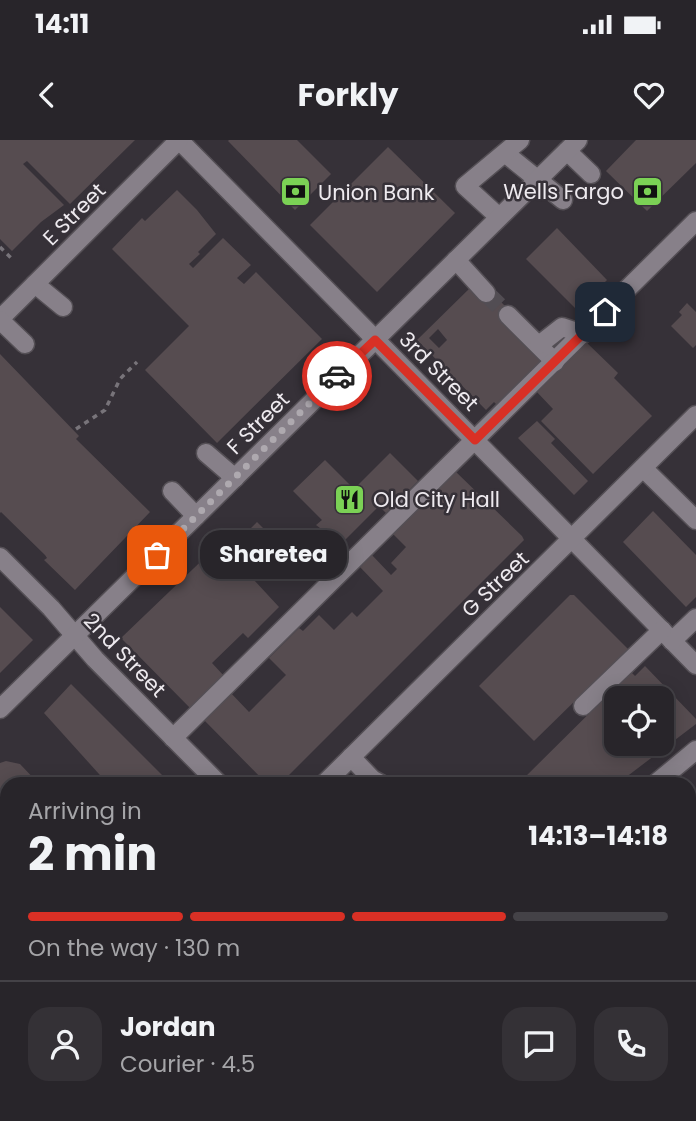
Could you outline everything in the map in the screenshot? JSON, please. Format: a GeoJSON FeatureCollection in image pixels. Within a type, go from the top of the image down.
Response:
{"type":"FeatureCollection","features":[{"type":"Feature","properties":{"kind":"street","name":"E Street"},"geometry":{"type":"LineString","coordinates":[[0,319],[179,140]]}},
{"type":"Feature","properties":{"kind":"street","name":"3rd Street"},"geometry":{"type":"LineString","coordinates":[[179,140],[696,665]]}},
{"type":"Feature","properties":{"kind":"street"},"geometry":{"type":"LineString","coordinates":[[499,217],[465,186],[520,140]]}},
{"type":"Feature","properties":{"kind":"street"},"geometry":{"type":"LineString","coordinates":[[569,145],[591,174]]}},
{"type":"Feature","properties":{"kind":"street","name":"F Street"},"geometry":{"type":"LineString","coordinates":[[0,709],[538,179],[569,145]]}},
{"type":"Feature","properties":{"kind":"street"},"geometry":{"type":"LineString","coordinates":[[506,154],[563,200]]}},
{"type":"Feature","properties":{"kind":"street"},"geometry":{"type":"LineString","coordinates":[[173,738],[696,221]]}},
{"type":"Feature","properties":{"kind":"street"},"geometry":{"type":"LineString","coordinates":[[456,260],[486,293]]}},
{"type":"Feature","properties":{"kind":"street"},"geometry":{"type":"LineString","coordinates":[[35,284],[63,307]]}},
{"type":"Feature","properties":{"kind":"street"},"geometry":{"type":"LineString","coordinates":[[508,315],[555,362]]}},
{"type":"Feature","properties":{"kind":"street"},"geometry":{"type":"LineString","coordinates":[[0,319],[25,344]]}},
{"type":"Feature","properties":{"kind":"street"},"geometry":{"type":"LineString","coordinates":[[539,345],[554,336],[562,327],[583,334]]}},
{"type":"Feature","properties":{"kind":"street","name":"G Street"},"geometry":{"type":"LineString","coordinates":[[331,777],[696,415]]}},
{"type":"Feature","properties":{"kind":"street"},"geometry":{"type":"LineString","coordinates":[[206,453],[235,478]]}},
{"type":"Feature","properties":{"kind":"street"},"geometry":{"type":"LineString","coordinates":[[643,468],[696,520]]}},
{"type":"Feature","properties":{"kind":"street"},"geometry":{"type":"LineString","coordinates":[[172,491],[197,516]]}},
{"type":"Feature","properties":{"kind":"street","name":"2nd Street"},"geometry":{"type":"LineString","coordinates":[[0,557],[212,777]]}},
{"type":"Feature","properties":{"kind":"street"},"geometry":{"type":"LineString","coordinates":[[583,706],[667,635],[696,618]]}},
{"type":"Feature","properties":{"kind":"street"},"geometry":{"type":"LineString","coordinates":[[663,777],[696,750]]}},
{"type":"Feature","properties":{"kind":"street"},"geometry":{"type":"LineString","coordinates":[[356,752],[371,777]]}},
{"type":"Feature","properties":{"kind":"path"},"geometry":{"type":"LineString","coordinates":[[0,247],[14,261]]}},
{"type":"Feature","properties":{"kind":"path"},"geometry":{"type":"LineString","coordinates":[[76,429],[105,410],[120,379],[138,362]]}},
{"type":"Feature","properties":{"kind":"building"},"geometry":{"type":"Polygon","coordinates":[[[0,140],[135,140],[70,204],[27,161],[23,164],[64,205],[41,222],[12,251],[0,239],[0,140]]]}},
{"type":"Feature","properties":{"kind":"building","name":"Union Bank"},"geometry":{"type":"Polygon","coordinates":[[[229,140],[297,140],[331,174],[295,210],[229,140]]]}},
{"type":"Feature","properties":{"kind":"building","name":"Wells Fargo"},"geometry":{"type":"Polygon","coordinates":[[[636,140],[696,140],[696,163],[647,211],[606,171],[636,140]]]}},
{"type":"Feature","properties":{"kind":"building"},"geometry":{"type":"Polygon","coordinates":[[[388,147],[455,213],[377,292],[310,225],[388,147]]]}},
{"type":"Feature","properties":{"kind":"building"},"geometry":{"type":"Polygon","coordinates":[[[177,190],[216,234],[189,264],[193,268],[223,238],[251,265],[237,278],[244,284],[256,272],[322,339],[217,443],[145,370],[189,326],[112,249],[142,218],[145,221],[177,190]]]}},
{"type":"Feature","properties":{"kind":"building"},"geometry":{"type":"Polygon","coordinates":[[[557,228],[607,280],[577,310],[526,259],[557,228]]]}},
{"type":"Feature","properties":{"kind":"building"},"geometry":{"type":"Polygon","coordinates":[[[471,287],[489,290],[511,312],[545,362],[499,407],[494,402],[486,410],[417,340],[471,287]],[[438,329],[429,338],[439,348],[447,340],[438,329]]]}},
{"type":"Feature","properties":{"kind":"building"},"geometry":{"type":"Polygon","coordinates":[[[687,303],[696,312],[696,345],[693,348],[671,326],[682,315],[679,312],[687,303]]]}},
{"type":"Feature","properties":{"kind":"building"},"geometry":{"type":"Polygon","coordinates":[[[585,341],[618,373],[614,378],[652,416],[593,474],[541,421],[553,409],[536,391],[585,341]]]}},
{"type":"Feature","properties":{"kind":"building"},"geometry":{"type":"Polygon","coordinates":[[[0,354],[79,436],[76,439],[150,512],[75,590],[44,560],[47,558],[45,555],[0,513],[0,354]]]}},
{"type":"Feature","properties":{"kind":"building"},"geometry":{"type":"Polygon","coordinates":[[[537,421],[555,439],[551,443],[588,481],[574,495],[518,438],[537,421]]]}},
{"type":"Feature","properties":{"kind":"building","name":"Old City Hall"},"geometry":{"type":"Polygon","coordinates":[[[390,453],[418,481],[386,513],[379,506],[330,555],[311,536],[320,528],[316,525],[322,520],[293,491],[325,460],[354,489],[390,453]]]}},
{"type":"Feature","properties":{"kind":"building"},"geometry":{"type":"Polygon","coordinates":[[[454,470],[524,540],[287,777],[260,777],[202,718],[229,691],[249,712],[286,675],[269,658],[299,628],[303,631],[319,615],[334,630],[352,612],[357,617],[383,591],[359,566],[371,554],[391,575],[397,569],[391,563],[406,547],[392,533],[454,470]]]}},
{"type":"Feature","properties":{"kind":"building"},"geometry":{"type":"Polygon","coordinates":[[[653,511],[696,555],[696,597],[686,607],[623,542],[653,511]]]}},
{"type":"Feature","properties":{"kind":"building"},"geometry":{"type":"Polygon","coordinates":[[[257,522],[291,556],[277,570],[270,563],[254,580],[279,607],[248,638],[243,633],[212,663],[224,676],[191,709],[121,638],[218,545],[239,566],[241,563],[228,550],[237,541],[246,549],[253,542],[245,534],[257,522]]]}},
{"type":"Feature","properties":{"kind":"building"},"geometry":{"type":"Polygon","coordinates":[[[570,595],[574,595],[628,649],[534,741],[479,686],[570,595]]]}},
{"type":"Feature","properties":{"kind":"building"},"geometry":{"type":"Polygon","coordinates":[[[0,607],[33,640],[0,673],[0,607]]]}},
{"type":"Feature","properties":{"kind":"building"},"geometry":{"type":"Polygon","coordinates":[[[645,666],[664,686],[617,686],[631,672],[635,676],[645,666]]]}},
{"type":"Feature","properties":{"kind":"building"},"geometry":{"type":"Polygon","coordinates":[[[71,684],[164,777],[102,777],[44,713],[71,684]]]}},
{"type":"Feature","properties":{"kind":"building"},"geometry":{"type":"Polygon","coordinates":[[[674,696],[696,719],[696,724],[674,741],[674,696]]]}},
{"type":"Feature","properties":{"kind":"building"},"geometry":{"type":"Polygon","coordinates":[[[604,699],[604,756],[654,756],[626,777],[525,777],[604,699]]]}},
{"type":"Feature","properties":{"kind":"building"},"geometry":{"type":"Polygon","coordinates":[[[6,761],[20,764],[32,777],[0,777],[0,763],[6,761]]]}},
{"type":"Feature","properties":{"kind":"tunnel"},"geometry":{"type":"LineString","coordinates":[[486,293],[508,315]]}},
{"type":"Feature","properties":{"kind":"way so far"},"geometry":{"type":"LineString","coordinates":[[157,555],[337,376]]}},
{"type":"Feature","properties":{"kind":"place","name":"Wells Fargo"},"geometry":{"type":"Point","coordinates":[647,191]}},
{"type":"Feature","properties":{"kind":"place","name":"Union Bank"},"geometry":{"type":"Point","coordinates":[295,192]}},
{"type":"Feature","properties":{"kind":"place","name":"Old City Hall"},"geometry":{"type":"Point","coordinates":[350,499]}},
{"type":"Feature","properties":{"kind":"place","name":"Sharetea"},"geometry":{"type":"Point","coordinates":[157,555]}},
{"type":"Feature","properties":{"kind":"route"},"geometry":{"type":"LineString","coordinates":[[337,376],[375,340],[475,440],[605,312]]}}]}
